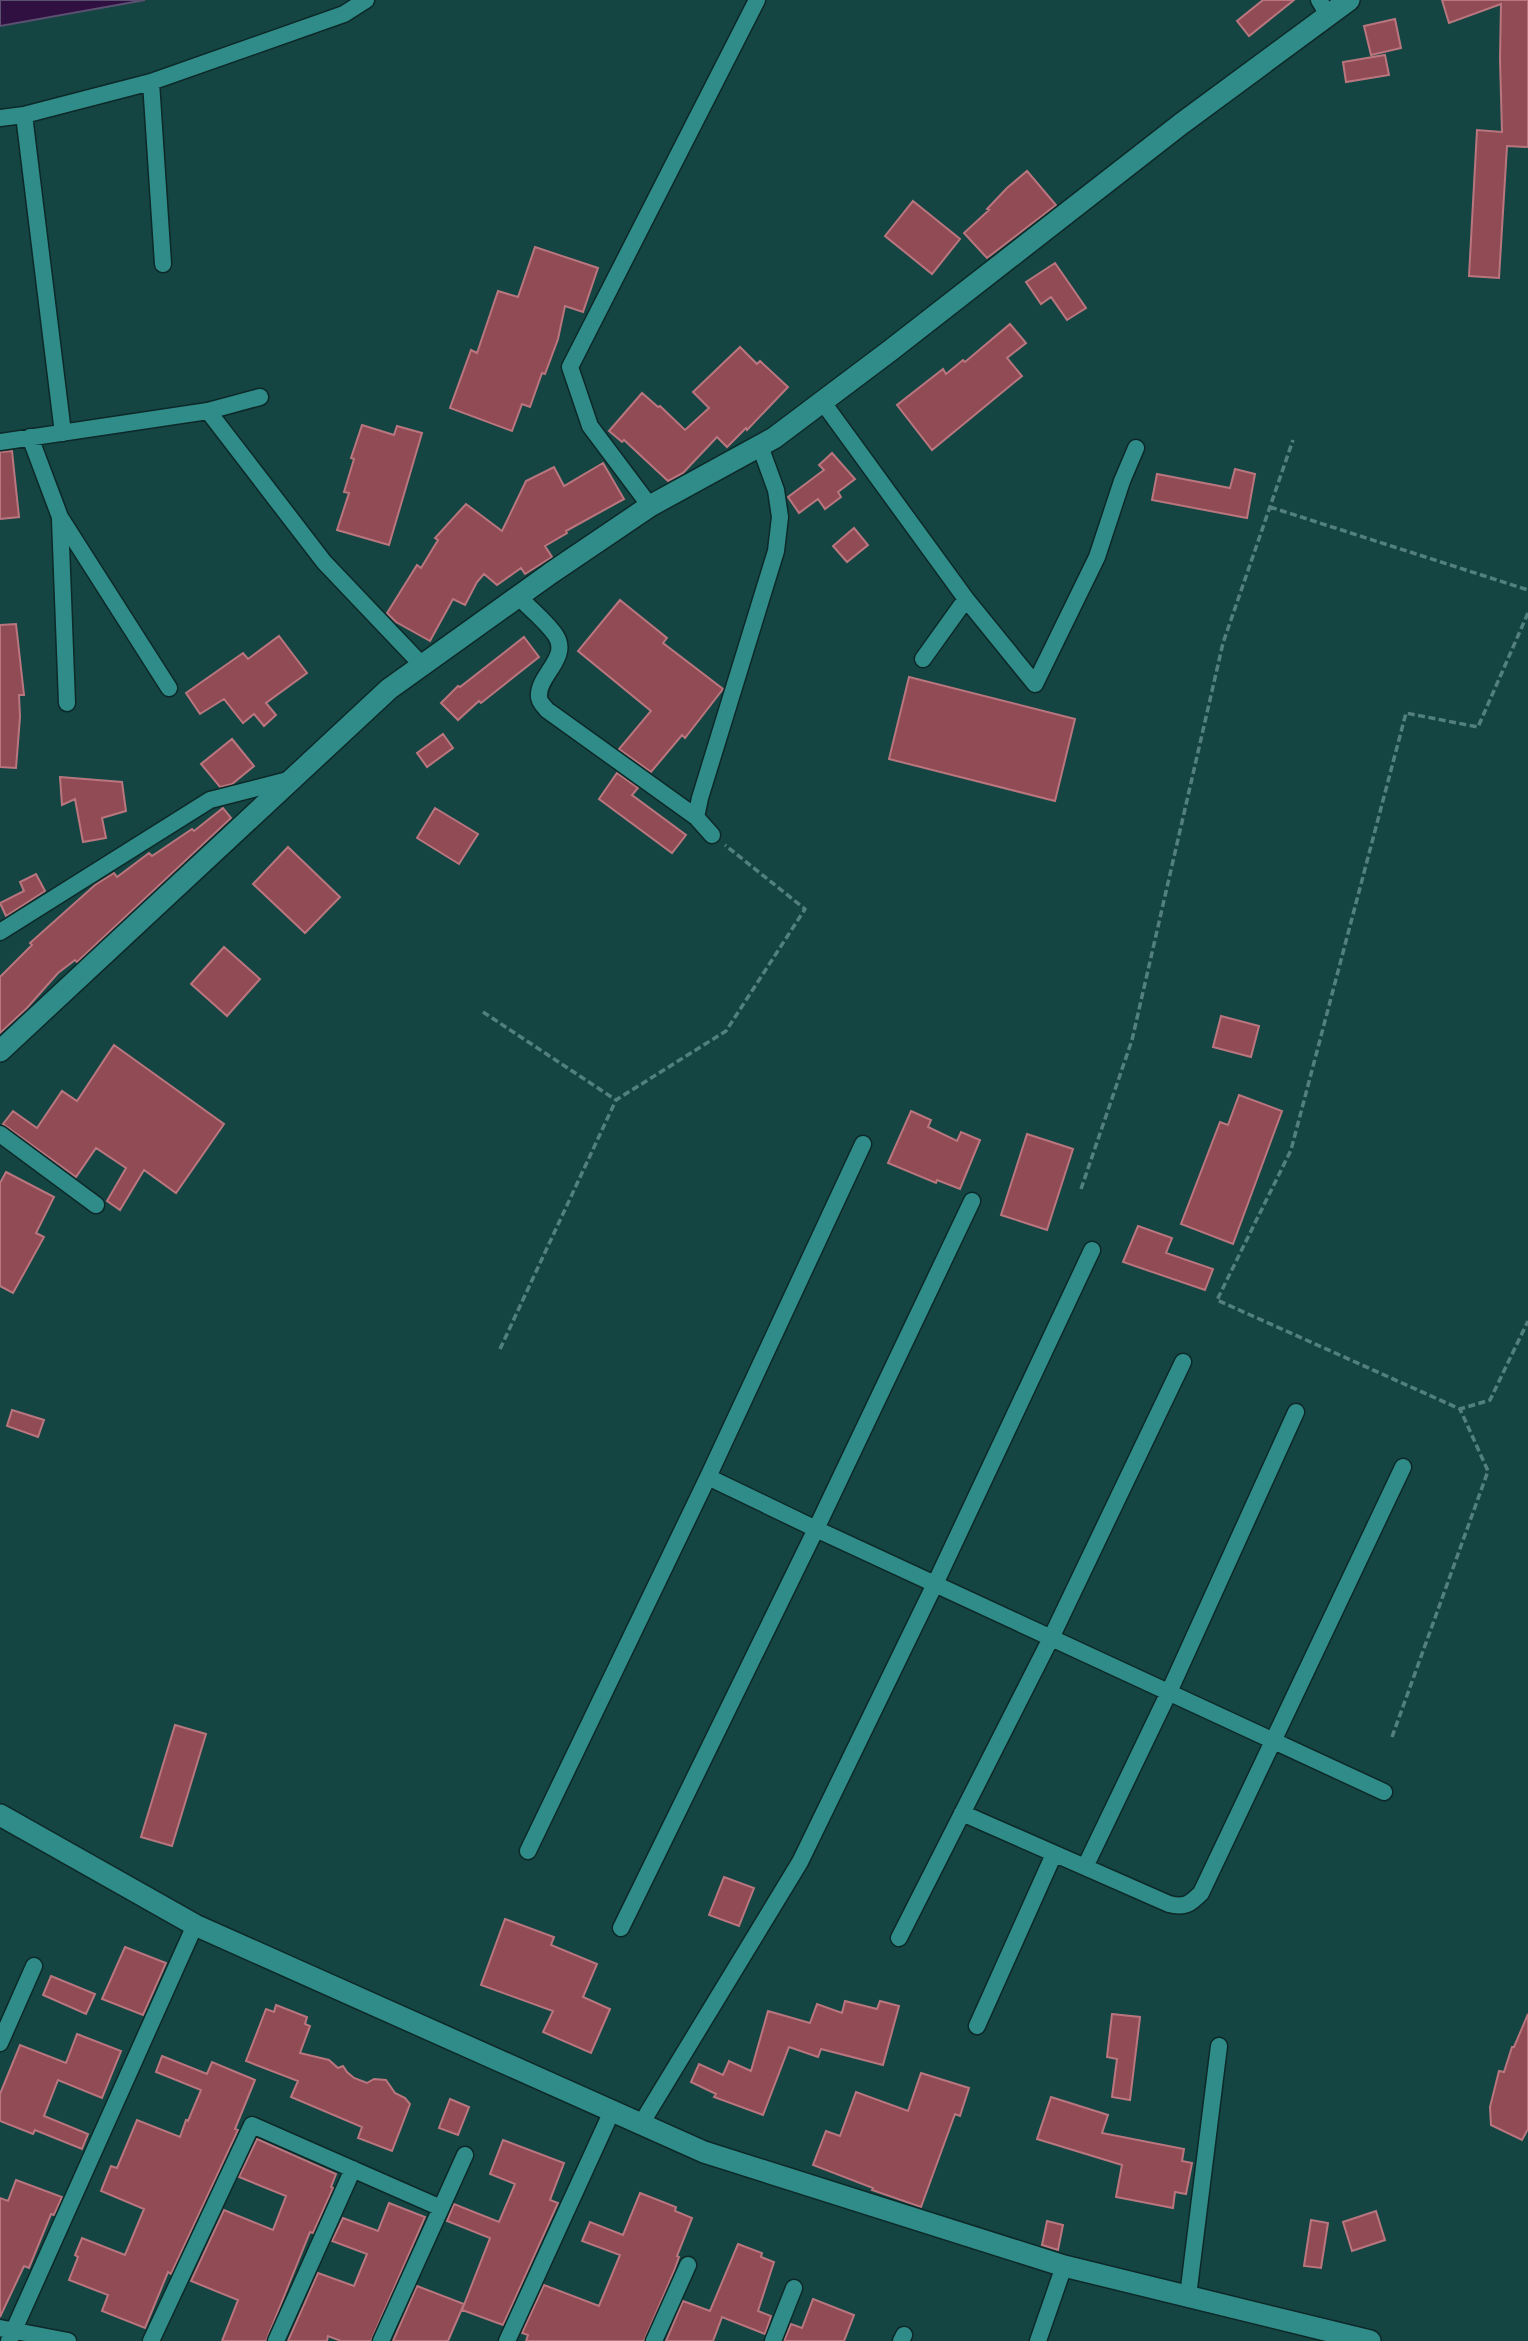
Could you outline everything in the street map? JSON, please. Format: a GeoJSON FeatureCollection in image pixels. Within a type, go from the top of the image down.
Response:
{"type":"FeatureCollection","features":[{"type":"Feature","properties":{"kind":"main road"},"geometry":{"type":"LineString","coordinates":[[0,1051],[388,688],[650,506],[774,438],[1181,124],[1323,8],[1349,0]]}},
{"type":"Feature","properties":{"kind":"main road"},"geometry":{"type":"LineString","coordinates":[[0,1815],[195,1925],[704,2152],[1064,2266],[1370,2341]]}},
{"type":"Feature","properties":{"kind":"street"},"geometry":{"type":"LineString","coordinates":[[0,118],[24,115],[151,82],[345,14],[366,0]]}},
{"type":"Feature","properties":{"kind":"street"},"geometry":{"type":"LineString","coordinates":[[650,506],[590,426],[570,367],[757,0]]}},
{"type":"Feature","properties":{"kind":"street"},"geometry":{"type":"LineString","coordinates":[[151,82],[163,264]]}},
{"type":"Feature","properties":{"kind":"street"},"geometry":{"type":"LineString","coordinates":[[24,115],[63,433]]}},
{"type":"Feature","properties":{"kind":"street"},"geometry":{"type":"LineString","coordinates":[[0,442],[208,411],[260,397]]}},
{"type":"Feature","properties":{"kind":"street"},"geometry":{"type":"LineString","coordinates":[[822,401],[966,598],[1035,684],[1097,557],[1136,447]]}},
{"type":"Feature","properties":{"kind":"street"},"geometry":{"type":"LineString","coordinates":[[208,411],[324,562],[422,665]]}},
{"type":"Feature","properties":{"kind":"street"},"geometry":{"type":"LineString","coordinates":[[30,438],[60,517],[169,688]]}},
{"type":"Feature","properties":{"kind":"street"},"geometry":{"type":"LineString","coordinates":[[696,817],[715,745],[776,551],[780,517],[776,490],[760,446]]}},
{"type":"Feature","properties":{"kind":"street"},"geometry":{"type":"LineString","coordinates":[[60,517],[67,703]]}},
{"type":"Feature","properties":{"kind":"street"},"geometry":{"type":"LineString","coordinates":[[518,596],[557,637],[558,655],[539,692],[540,702],[547,710],[696,817],[712,835]]}},
{"type":"Feature","properties":{"kind":"street"},"geometry":{"type":"LineString","coordinates":[[923,659],[966,598]]}},
{"type":"Feature","properties":{"kind":"street"},"geometry":{"type":"LineString","coordinates":[[0,932],[210,800],[292,779]]}},
{"type":"Feature","properties":{"kind":"street"},"geometry":{"type":"LineString","coordinates":[[0,1134],[96,1205]]}},
{"type":"Feature","properties":{"kind":"street"},"geometry":{"type":"LineString","coordinates":[[528,1851],[863,1144]]}},
{"type":"Feature","properties":{"kind":"street"},"geometry":{"type":"LineString","coordinates":[[621,1928],[816,1529],[972,1200]]}},
{"type":"Feature","properties":{"kind":"street"},"geometry":{"type":"LineString","coordinates":[[641,2124],[800,1862],[935,1584],[1092,1250]]}},
{"type":"Feature","properties":{"kind":"street"},"geometry":{"type":"LineString","coordinates":[[899,1938],[1051,1638],[1183,1362]]}},
{"type":"Feature","properties":{"kind":"street"},"geometry":{"type":"LineString","coordinates":[[1085,1867],[1296,1412]]}},
{"type":"Feature","properties":{"kind":"street"},"geometry":{"type":"LineString","coordinates":[[962,1813],[1169,1904],[1180,1907],[1189,1905],[1201,1893],[1403,1466]]}},
{"type":"Feature","properties":{"kind":"street"},"geometry":{"type":"LineString","coordinates":[[708,1476],[816,1529],[1384,1792]]}},
{"type":"Feature","properties":{"kind":"street"},"geometry":{"type":"LineString","coordinates":[[977,2025],[1054,1854]]}},
{"type":"Feature","properties":{"kind":"street"},"geometry":{"type":"LineString","coordinates":[[68,2341],[7,2333],[195,1925]]}},
{"type":"Feature","properties":{"kind":"street"},"geometry":{"type":"LineString","coordinates":[[0,2043],[34,1966]]}},
{"type":"Feature","properties":{"kind":"street"},"geometry":{"type":"LineString","coordinates":[[1188,2296],[1219,2046]]}},
{"type":"Feature","properties":{"kind":"street"},"geometry":{"type":"LineString","coordinates":[[507,2341],[612,2111]]}},
{"type":"Feature","properties":{"kind":"street"},"geometry":{"type":"LineString","coordinates":[[151,2341],[252,2125],[441,2208]]}},
{"type":"Feature","properties":{"kind":"street"},"geometry":{"type":"LineString","coordinates":[[381,2341],[465,2155]]}},
{"type":"Feature","properties":{"kind":"street"},"geometry":{"type":"LineString","coordinates":[[276,2341],[353,2169]]}},
{"type":"Feature","properties":{"kind":"street"},"geometry":{"type":"LineString","coordinates":[[654,2341],[688,2264]]}},
{"type":"Feature","properties":{"kind":"street"},"geometry":{"type":"LineString","coordinates":[[1038,2341],[1064,2266]]}},
{"type":"Feature","properties":{"kind":"street"},"geometry":{"type":"LineString","coordinates":[[773,2341],[794,2288]]}},
{"type":"Feature","properties":{"kind":"path"},"geometry":{"type":"LineString","coordinates":[[1081,1189],[1132,1040],[1223,643],[1293,440]]}},
{"type":"Feature","properties":{"kind":"path"},"geometry":{"type":"LineString","coordinates":[[1270,506],[1528,590]]}},
{"type":"Feature","properties":{"kind":"path"},"geometry":{"type":"LineString","coordinates":[[1528,613],[1478,727],[1406,712],[1291,1150],[1217,1300],[1460,1409],[1490,1400],[1528,1321]]}},
{"type":"Feature","properties":{"kind":"path"},"geometry":{"type":"LineString","coordinates":[[500,1349],[616,1100],[726,1031],[805,909],[712,835]]}},
{"type":"Feature","properties":{"kind":"path"},"geometry":{"type":"LineString","coordinates":[[483,1012],[616,1100]]}},
{"type":"Feature","properties":{"kind":"path"},"geometry":{"type":"LineString","coordinates":[[1392,1737],[1488,1471],[1460,1409]]}},
{"type":"Feature","properties":{"kind":"shaded area"},"geometry":{"type":"Polygon","coordinates":[[[0,0],[145,0],[0,26],[0,0]]]}},
{"type":"Feature","properties":{"kind":"building"},"geometry":{"type":"Polygon","coordinates":[[[1263,0],[1294,0],[1249,36],[1237,21],[1263,0]]]}},
{"type":"Feature","properties":{"kind":"building"},"geometry":{"type":"Polygon","coordinates":[[[1442,0],[1528,0],[1528,147],[1507,146],[1499,278],[1469,276],[1477,130],[1502,132],[1501,4],[1449,23],[1442,0]]]}},
{"type":"Feature","properties":{"kind":"building"},"geometry":{"type":"Polygon","coordinates":[[[1395,19],[1401,48],[1371,55],[1364,26],[1395,19]]]}},
{"type":"Feature","properties":{"kind":"building"},"geometry":{"type":"Polygon","coordinates":[[[1385,55],[1389,75],[1346,82],[1343,62],[1385,55]]]}},
{"type":"Feature","properties":{"kind":"building"},"geometry":{"type":"Polygon","coordinates":[[[1027,171],[1056,205],[987,258],[964,233],[1027,171]]]}},
{"type":"Feature","properties":{"kind":"building"},"geometry":{"type":"Polygon","coordinates":[[[913,201],[960,239],[932,274],[885,236],[913,201]]]}},
{"type":"Feature","properties":{"kind":"building"},"geometry":{"type":"Polygon","coordinates":[[[535,247],[598,268],[583,312],[565,306],[558,339],[545,374],[542,373],[530,407],[522,404],[512,431],[450,408],[471,350],[477,353],[498,291],[518,297],[535,247]]]}},
{"type":"Feature","properties":{"kind":"building"},"geometry":{"type":"Polygon","coordinates":[[[1055,263],[1086,308],[1067,320],[1051,297],[1041,304],[1026,282],[1055,263]]]}},
{"type":"Feature","properties":{"kind":"building"},"geometry":{"type":"Polygon","coordinates":[[[1010,324],[1026,343],[1007,358],[1022,376],[932,450],[897,405],[943,369],[946,374],[963,360],[965,362],[1010,324]]]}},
{"type":"Feature","properties":{"kind":"building"},"geometry":{"type":"Polygon","coordinates":[[[740,347],[757,364],[760,361],[788,387],[727,447],[717,437],[683,473],[668,481],[624,440],[622,442],[609,431],[642,393],[685,430],[709,408],[693,392],[740,347]]]}},
{"type":"Feature","properties":{"kind":"building"},"geometry":{"type":"Polygon","coordinates":[[[362,425],[394,435],[397,426],[422,433],[389,545],[337,530],[349,493],[344,492],[362,425]]]}},
{"type":"Feature","properties":{"kind":"building"},"geometry":{"type":"Polygon","coordinates":[[[12,451],[19,517],[0,519],[0,452],[12,451]]]}},
{"type":"Feature","properties":{"kind":"building"},"geometry":{"type":"Polygon","coordinates":[[[832,453],[855,479],[838,492],[841,497],[825,509],[818,499],[799,513],[788,497],[824,470],[819,465],[832,453]]]}},
{"type":"Feature","properties":{"kind":"building"},"geometry":{"type":"Polygon","coordinates":[[[603,463],[624,499],[566,531],[567,533],[545,546],[552,557],[525,574],[521,568],[497,585],[484,574],[465,605],[453,599],[430,641],[396,622],[387,613],[417,565],[421,568],[438,540],[435,538],[466,504],[502,531],[526,481],[554,467],[564,486],[603,463]]]}},
{"type":"Feature","properties":{"kind":"building"},"geometry":{"type":"Polygon","coordinates":[[[1235,469],[1255,474],[1247,518],[1152,500],[1157,474],[1230,488],[1235,469]]]}},
{"type":"Feature","properties":{"kind":"building"},"geometry":{"type":"Polygon","coordinates":[[[854,528],[868,545],[847,562],[833,546],[854,528]]]}},
{"type":"Feature","properties":{"kind":"building"},"geometry":{"type":"Polygon","coordinates":[[[620,600],[667,638],[663,643],[723,689],[685,738],[682,735],[651,772],[619,749],[651,711],[578,651],[620,600]]]}},
{"type":"Feature","properties":{"kind":"building"},"geometry":{"type":"Polygon","coordinates":[[[16,624],[24,695],[19,695],[16,768],[0,767],[0,625],[16,624]]]}},
{"type":"Feature","properties":{"kind":"building"},"geometry":{"type":"Polygon","coordinates":[[[279,636],[307,673],[266,703],[276,715],[264,726],[254,714],[243,723],[224,699],[200,714],[186,693],[243,653],[248,659],[279,636]]]}},
{"type":"Feature","properties":{"kind":"building"},"geometry":{"type":"Polygon","coordinates":[[[524,637],[539,657],[481,703],[479,701],[458,720],[441,703],[458,686],[524,637]]]}},
{"type":"Feature","properties":{"kind":"building"},"geometry":{"type":"Polygon","coordinates":[[[909,677],[1075,719],[1055,801],[889,759],[909,677]]]}},
{"type":"Feature","properties":{"kind":"building"},"geometry":{"type":"Polygon","coordinates":[[[443,734],[453,748],[427,767],[417,753],[443,734]]]}},
{"type":"Feature","properties":{"kind":"building"},"geometry":{"type":"Polygon","coordinates":[[[232,739],[254,766],[232,784],[220,787],[201,764],[232,739]]]}},
{"type":"Feature","properties":{"kind":"building"},"geometry":{"type":"Polygon","coordinates":[[[617,773],[638,788],[632,795],[686,835],[672,853],[599,799],[617,773]]]}},
{"type":"Feature","properties":{"kind":"building"},"geometry":{"type":"Polygon","coordinates":[[[60,777],[122,782],[126,811],[102,818],[106,838],[83,842],[75,799],[62,805],[60,777]]]}},
{"type":"Feature","properties":{"kind":"building"},"geometry":{"type":"Polygon","coordinates":[[[223,808],[231,818],[77,962],[75,960],[58,973],[0,1033],[0,977],[32,945],[30,943],[95,885],[114,873],[117,877],[149,853],[152,856],[192,829],[194,831],[223,808]]]}},
{"type":"Feature","properties":{"kind":"building"},"geometry":{"type":"Polygon","coordinates":[[[435,808],[478,834],[459,864],[417,838],[435,808]]]}},
{"type":"Feature","properties":{"kind":"building"},"geometry":{"type":"Polygon","coordinates":[[[288,847],[340,897],[305,933],[253,884],[288,847]]]}},
{"type":"Feature","properties":{"kind":"building"},"geometry":{"type":"Polygon","coordinates":[[[36,874],[45,891],[6,916],[0,903],[24,891],[20,882],[36,874]]]}},
{"type":"Feature","properties":{"kind":"building"},"geometry":{"type":"Polygon","coordinates":[[[224,947],[260,979],[227,1016],[191,984],[224,947]]]}},
{"type":"Feature","properties":{"kind":"building"},"geometry":{"type":"Polygon","coordinates":[[[1221,1016],[1259,1026],[1251,1057],[1213,1047],[1221,1016]]]}},
{"type":"Feature","properties":{"kind":"building"},"geometry":{"type":"Polygon","coordinates":[[[114,1045],[224,1124],[176,1193],[144,1170],[120,1210],[107,1201],[126,1168],[96,1148],[76,1177],[3,1124],[13,1111],[37,1128],[62,1091],[77,1101],[114,1045]]]}},
{"type":"Feature","properties":{"kind":"building"},"geometry":{"type":"Polygon","coordinates":[[[1239,1095],[1282,1111],[1233,1244],[1181,1224],[1220,1122],[1228,1125],[1239,1095]]]}},
{"type":"Feature","properties":{"kind":"building"},"geometry":{"type":"Polygon","coordinates":[[[911,1111],[931,1120],[928,1127],[957,1141],[961,1132],[980,1140],[960,1189],[937,1180],[936,1183],[888,1163],[911,1111]]]}},
{"type":"Feature","properties":{"kind":"building"},"geometry":{"type":"Polygon","coordinates":[[[1027,1134],[1073,1149],[1047,1230],[1001,1215],[1027,1134]]]}},
{"type":"Feature","properties":{"kind":"building"},"geometry":{"type":"Polygon","coordinates":[[[6,1172],[54,1197],[36,1233],[44,1237],[13,1293],[0,1286],[0,1183],[6,1172]]]}},
{"type":"Feature","properties":{"kind":"building"},"geometry":{"type":"Polygon","coordinates":[[[1138,1226],[1172,1238],[1166,1253],[1213,1269],[1205,1290],[1123,1262],[1138,1226]]]}},
{"type":"Feature","properties":{"kind":"building"},"geometry":{"type":"Polygon","coordinates":[[[12,1410],[44,1420],[38,1437],[7,1426],[12,1410]]]}},
{"type":"Feature","properties":{"kind":"building"},"geometry":{"type":"Polygon","coordinates":[[[175,1725],[206,1734],[172,1846],[141,1837],[175,1725]]]}},
{"type":"Feature","properties":{"kind":"building"},"geometry":{"type":"Polygon","coordinates":[[[724,1877],[754,1888],[739,1926],[709,1915],[724,1877]]]}},
{"type":"Feature","properties":{"kind":"building"},"geometry":{"type":"Polygon","coordinates":[[[505,1919],[554,1937],[551,1945],[597,1964],[583,1997],[610,2009],[591,2053],[543,2032],[553,2011],[481,1985],[505,1919]]]}},
{"type":"Feature","properties":{"kind":"building"},"geometry":{"type":"Polygon","coordinates":[[[125,1947],[166,1963],[143,2015],[102,1999],[125,1947]]]}},
{"type":"Feature","properties":{"kind":"building"},"geometry":{"type":"Polygon","coordinates":[[[51,1976],[95,1994],[86,2014],[43,1995],[51,1976]]]}},
{"type":"Feature","properties":{"kind":"building"},"geometry":{"type":"Polygon","coordinates":[[[845,2001],[877,2009],[880,2001],[899,2006],[883,2065],[821,2049],[818,2057],[789,2047],[763,2115],[714,2097],[716,2094],[691,2082],[699,2064],[723,2075],[729,2061],[751,2071],[768,2011],[810,2023],[817,2004],[842,2013],[845,2001]]]}},
{"type":"Feature","properties":{"kind":"building"},"geometry":{"type":"Polygon","coordinates":[[[276,2005],[307,2017],[305,2024],[310,2026],[300,2053],[329,2060],[338,2068],[343,2066],[354,2078],[367,2083],[374,2079],[386,2080],[395,2093],[410,2104],[392,2151],[358,2138],[362,2127],[291,2097],[298,2081],[246,2061],[266,2009],[274,2012],[276,2005]]]}},
{"type":"Feature","properties":{"kind":"building"},"geometry":{"type":"Polygon","coordinates":[[[1112,2014],[1140,2017],[1130,2100],[1112,2097],[1117,2059],[1107,2057],[1112,2014]]]}},
{"type":"Feature","properties":{"kind":"building"},"geometry":{"type":"Polygon","coordinates":[[[1528,2014],[1528,2129],[1522,2140],[1491,2125],[1490,2107],[1499,2071],[1504,2072],[1512,2047],[1528,2014]]]}},
{"type":"Feature","properties":{"kind":"building"},"geometry":{"type":"Polygon","coordinates":[[[77,2034],[121,2051],[102,2098],[58,2080],[44,2116],[88,2134],[82,2149],[35,2130],[33,2134],[0,2121],[0,2094],[20,2045],[66,2063],[77,2034]]]}},
{"type":"Feature","properties":{"kind":"building"},"geometry":{"type":"Polygon","coordinates":[[[162,2056],[207,2074],[212,2062],[255,2080],[235,2129],[238,2130],[171,2274],[168,2272],[145,2328],[102,2311],[108,2295],[69,2280],[82,2238],[125,2255],[144,2209],[101,2191],[111,2166],[117,2168],[137,2120],[180,2137],[201,2090],[156,2072],[162,2056]]]}},
{"type":"Feature","properties":{"kind":"building"},"geometry":{"type":"Polygon","coordinates":[[[921,2073],[969,2088],[960,2116],[955,2114],[921,2207],[813,2165],[826,2131],[840,2136],[856,2092],[908,2111],[921,2073]]]}},
{"type":"Feature","properties":{"kind":"building"},"geometry":{"type":"Polygon","coordinates":[[[1051,2097],[1108,2115],[1102,2133],[1184,2149],[1182,2161],[1192,2163],[1186,2194],[1175,2192],[1173,2208],[1116,2197],[1122,2165],[1037,2139],[1051,2097]]]}},
{"type":"Feature","properties":{"kind":"building"},"geometry":{"type":"Polygon","coordinates":[[[450,2099],[469,2107],[458,2135],[439,2128],[450,2099]]]}},
{"type":"Feature","properties":{"kind":"building"},"geometry":{"type":"Polygon","coordinates":[[[257,2139],[336,2174],[331,2187],[333,2188],[313,2233],[310,2232],[266,2341],[222,2341],[238,2300],[191,2281],[224,2210],[273,2230],[286,2196],[239,2177],[257,2139]]]}},
{"type":"Feature","properties":{"kind":"building"},"geometry":{"type":"Polygon","coordinates":[[[503,2140],[564,2163],[550,2200],[558,2203],[503,2325],[462,2310],[490,2238],[447,2221],[454,2204],[499,2222],[515,2184],[490,2174],[503,2140]]]}},
{"type":"Feature","properties":{"kind":"building"},"geometry":{"type":"Polygon","coordinates":[[[16,2180],[62,2197],[54,2215],[51,2214],[29,2268],[24,2266],[0,2317],[0,2198],[8,2201],[16,2180]]]}},
{"type":"Feature","properties":{"kind":"building"},"geometry":{"type":"Polygon","coordinates":[[[640,2193],[676,2207],[675,2211],[692,2218],[674,2271],[644,2341],[526,2341],[528,2335],[522,2333],[544,2285],[599,2306],[620,2255],[582,2241],[590,2222],[623,2235],[640,2193]]]}},
{"type":"Feature","properties":{"kind":"building"},"geometry":{"type":"Polygon","coordinates":[[[389,2203],[425,2217],[371,2341],[341,2341],[328,2336],[327,2341],[288,2341],[318,2273],[354,2286],[367,2254],[332,2241],[343,2218],[378,2231],[389,2203]]]}},
{"type":"Feature","properties":{"kind":"building"},"geometry":{"type":"Polygon","coordinates":[[[1376,2211],[1385,2240],[1352,2251],[1343,2222],[1376,2211]]]}},
{"type":"Feature","properties":{"kind":"building"},"geometry":{"type":"Polygon","coordinates":[[[1311,2220],[1328,2223],[1321,2268],[1304,2266],[1311,2220]]]}},
{"type":"Feature","properties":{"kind":"building"},"geometry":{"type":"Polygon","coordinates":[[[1047,2221],[1063,2225],[1058,2250],[1042,2245],[1047,2221]]]}},
{"type":"Feature","properties":{"kind":"building"},"geometry":{"type":"Polygon","coordinates":[[[738,2244],[762,2253],[761,2257],[774,2262],[758,2311],[771,2316],[765,2334],[722,2317],[713,2341],[666,2341],[683,2301],[710,2311],[738,2244]]]}},
{"type":"Feature","properties":{"kind":"building"},"geometry":{"type":"Polygon","coordinates":[[[417,2286],[464,2304],[448,2341],[393,2341],[417,2286]]]}},
{"type":"Feature","properties":{"kind":"building"},"geometry":{"type":"Polygon","coordinates":[[[813,2299],[854,2315],[844,2341],[784,2341],[791,2324],[802,2328],[813,2299]]]}}]}
